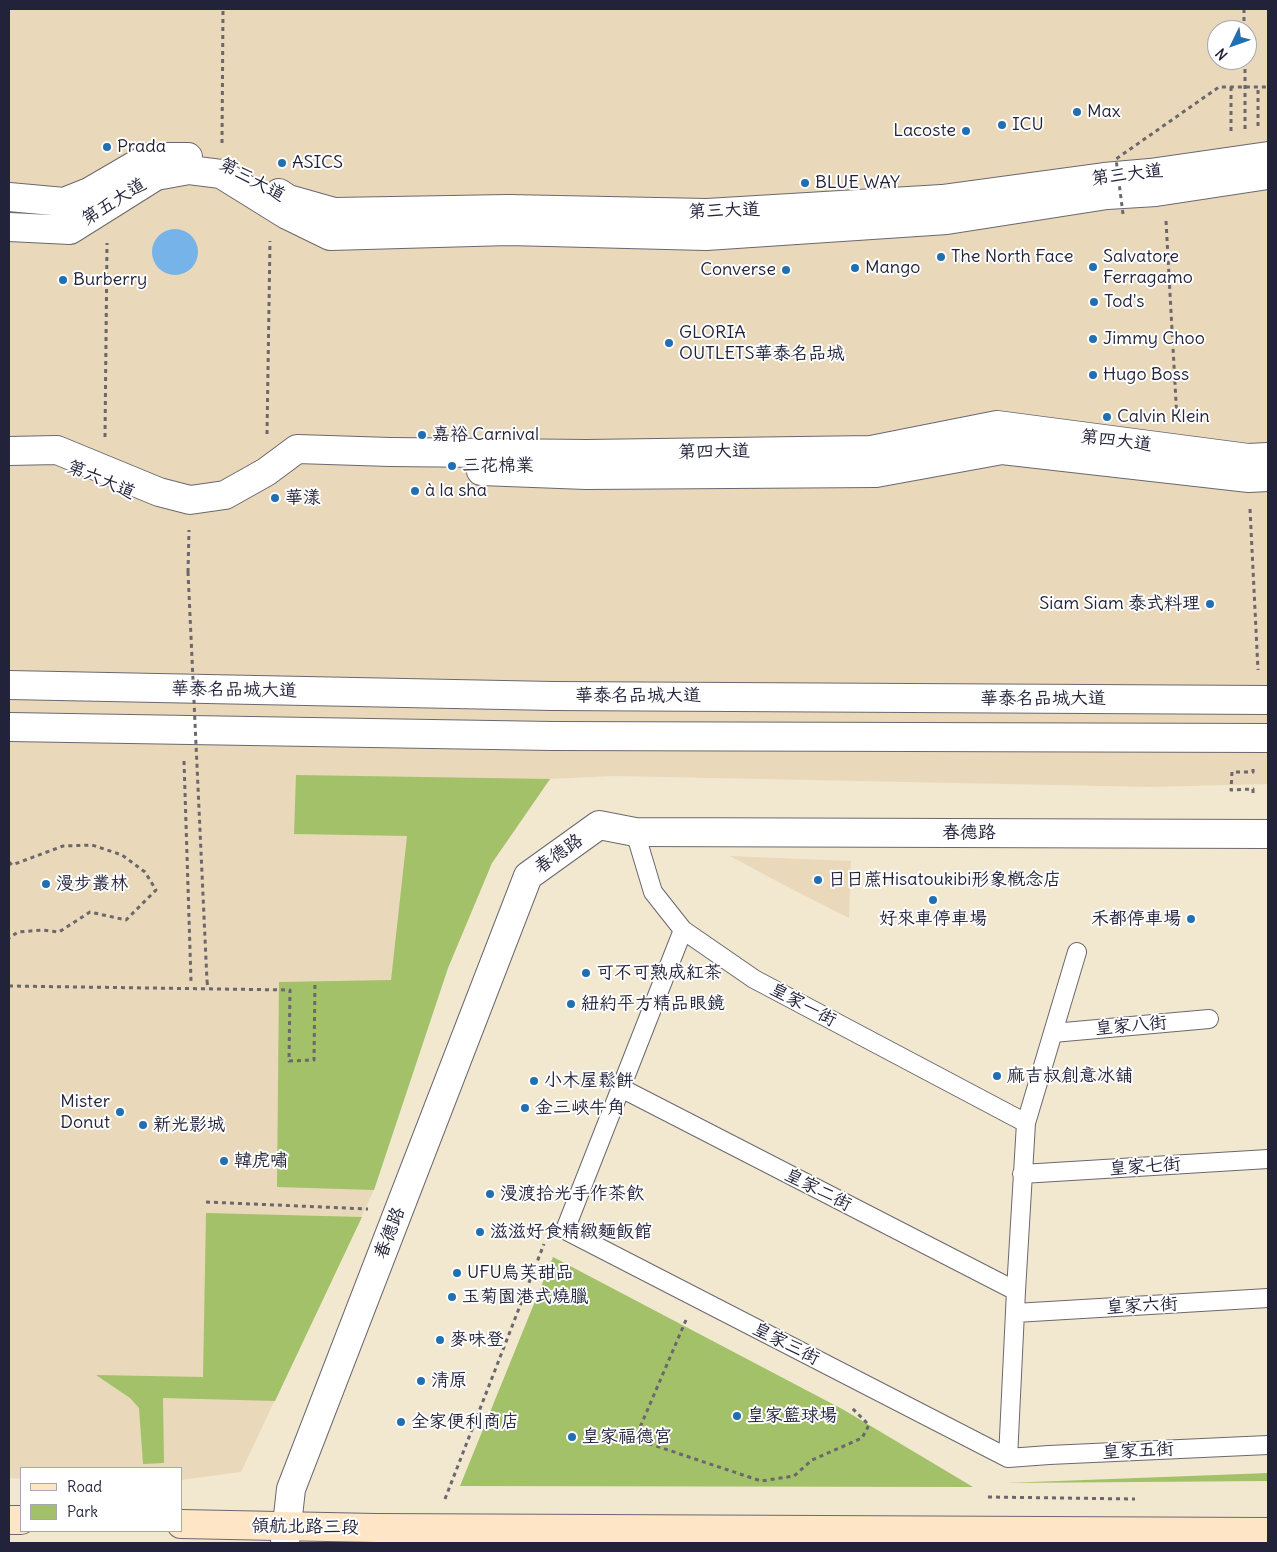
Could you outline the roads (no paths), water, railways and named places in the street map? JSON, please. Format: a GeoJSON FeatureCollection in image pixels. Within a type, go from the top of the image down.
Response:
{"type":"FeatureCollection","features":[{"type":"Feature","properties":{"kind":"street","name":"第五大道"},"geometry":{"type":"LineString","coordinates":[[9,197],[64,202],[89,192],[149,157],[190,164]]}},
{"type":"Feature","properties":{"kind":"street","name":"第三大道"},"geometry":{"type":"LineString","coordinates":[[190,164],[222,159],[288,200],[334,212],[508,209],[707,213],[942,199],[1255,164]]}},
{"type":"Feature","properties":{"kind":"street","name":"第三大道"},"geometry":{"type":"LineString","coordinates":[[190,164],[221,174],[288,215],[330,236],[510,231],[706,236],[947,220],[1107,195],[1165,191],[1255,164]]}},
{"type":"Feature","properties":{"kind":"street","name":"第五大道"},"geometry":{"type":"LineString","coordinates":[[9,227],[70,230],[156,176],[190,164]]}},
{"type":"Feature","properties":{"kind":"street","name":"第四大道"},"geometry":{"type":"LineString","coordinates":[[190,507],[225,494],[266,472],[297,449],[587,454],[872,450],[997,426],[1178,448],[1258,468]]}},
{"type":"Feature","properties":{"kind":"street","name":"第六大道"},"geometry":{"type":"LineString","coordinates":[[9,451],[57,450],[159,492],[190,507]]}},
{"type":"Feature","properties":{"kind":"street","name":"第四大道"},"geometry":{"type":"LineString","coordinates":[[190,507],[228,508],[271,488],[299,465],[586,476],[876,472],[1002,450],[1258,468]]}},
{"type":"Feature","properties":{"kind":"street","name":"第六大道"},"geometry":{"type":"LineString","coordinates":[[9,465],[57,462],[156,503],[190,507]]}},
{"type":"Feature","properties":{"kind":"street","name":"華泰名品城大道"},"geometry":{"type":"LineString","coordinates":[[9,685],[563,696],[1268,700]]}},
{"type":"Feature","properties":{"kind":"street"},"geometry":{"type":"LineString","coordinates":[[9,727],[562,736],[1268,738]]}},
{"type":"Feature","properties":{"kind":"street","name":"春德路"},"geometry":{"type":"LineString","coordinates":[[286,1535],[291,1489],[528,876],[599,825],[635,832],[1268,834]]}},
{"type":"Feature","properties":{"kind":"street","name":"領航北路三段"},"geometry":{"type":"LineString","coordinates":[[182,1524],[286,1535],[1268,1532]]}},
{"type":"Feature","properties":{"kind":"lane","name":"皇家一街"},"geometry":{"type":"LineString","coordinates":[[635,832],[653,892],[683,930],[754,979],[1026,1123]]}},
{"type":"Feature","properties":{"kind":"lane"},"geometry":{"type":"LineString","coordinates":[[621,1088],[683,930]]}},
{"type":"Feature","properties":{"kind":"lane"},"geometry":{"type":"LineString","coordinates":[[1008,1458],[1026,1123],[1077,952]]}},
{"type":"Feature","properties":{"kind":"lane","name":"皇家八街"},"geometry":{"type":"LineString","coordinates":[[1053,1033],[1210,1019]]}},
{"type":"Feature","properties":{"kind":"lane","name":"皇家三街"},"geometry":{"type":"LineString","coordinates":[[621,1088],[565,1230],[1008,1458]]}},
{"type":"Feature","properties":{"kind":"lane","name":"皇家二街"},"geometry":{"type":"LineString","coordinates":[[621,1088],[1016,1291]]}},
{"type":"Feature","properties":{"kind":"lane","name":"皇家七街"},"geometry":{"type":"LineString","coordinates":[[1022,1174],[1268,1159]]}},
{"type":"Feature","properties":{"kind":"lane","name":"皇家六街"},"geometry":{"type":"LineString","coordinates":[[1015,1313],[1268,1298]]}},
{"type":"Feature","properties":{"kind":"lane","name":"皇家五街"},"geometry":{"type":"LineString","coordinates":[[1008,1458],[1268,1446]]}},
{"type":"Feature","properties":{"kind":"water"},"geometry":{"type":"Polygon","coordinates":[[[175,229],[188,233],[194,239],[198,252],[194,265],[188,271],[175,275],[162,271],[156,265],[152,252],[156,239],[162,233],[175,229]]]}},
{"type":"Feature","properties":{"kind":"place","name":"Max"},"geometry":{"type":"Point","coordinates":[1077,112]}},
{"type":"Feature","properties":{"kind":"place","name":"ICU"},"geometry":{"type":"Point","coordinates":[1002,125]}},
{"type":"Feature","properties":{"kind":"place","name":"Lacoste"},"geometry":{"type":"Point","coordinates":[966,131]}},
{"type":"Feature","properties":{"kind":"place","name":"Prada"},"geometry":{"type":"Point","coordinates":[107,147]}},
{"type":"Feature","properties":{"kind":"place","name":"ASICS"},"geometry":{"type":"Point","coordinates":[282,163]}},
{"type":"Feature","properties":{"kind":"place","name":"BLUE WAY"},"geometry":{"type":"Point","coordinates":[805,183]}},
{"type":"Feature","properties":{"kind":"place","name":"The North Face"},"geometry":{"type":"Point","coordinates":[941,257]}},
{"type":"Feature","properties":{"kind":"place","name":"Salvatore Ferragamo"},"geometry":{"type":"Point","coordinates":[1093,267]}},
{"type":"Feature","properties":{"kind":"place","name":"Mango"},"geometry":{"type":"Point","coordinates":[855,268]}},
{"type":"Feature","properties":{"kind":"place","name":"Converse"},"geometry":{"type":"Point","coordinates":[786,270]}},
{"type":"Feature","properties":{"kind":"place","name":"Burberry"},"geometry":{"type":"Point","coordinates":[63,280]}},
{"type":"Feature","properties":{"kind":"place","name":"Tod's"},"geometry":{"type":"Point","coordinates":[1094,302]}},
{"type":"Feature","properties":{"kind":"place","name":"Jimmy Choo"},"geometry":{"type":"Point","coordinates":[1093,339]}},
{"type":"Feature","properties":{"kind":"place","name":"GLORIA OUTLETS華泰名品城"},"geometry":{"type":"Point","coordinates":[669,343]}},
{"type":"Feature","properties":{"kind":"place","name":"Hugo Boss"},"geometry":{"type":"Point","coordinates":[1093,375]}},
{"type":"Feature","properties":{"kind":"place","name":"Calvin Klein"},"geometry":{"type":"Point","coordinates":[1107,417]}},
{"type":"Feature","properties":{"kind":"place","name":"嘉裕 Carnival"},"geometry":{"type":"Point","coordinates":[422,435]}},
{"type":"Feature","properties":{"kind":"place","name":"三花棉業"},"geometry":{"type":"Point","coordinates":[452,466]}},
{"type":"Feature","properties":{"kind":"place","name":"à la sha"},"geometry":{"type":"Point","coordinates":[415,491]}},
{"type":"Feature","properties":{"kind":"place","name":"華漾"},"geometry":{"type":"Point","coordinates":[275,498]}},
{"type":"Feature","properties":{"kind":"place","name":"Siam Siam 泰式料理"},"geometry":{"type":"Point","coordinates":[1210,604]}},
{"type":"Feature","properties":{"kind":"place","name":"日日蔗Hisatoukibi形象概念店"},"geometry":{"type":"Point","coordinates":[818,880]}},
{"type":"Feature","properties":{"kind":"place","name":"漫步叢林"},"geometry":{"type":"Point","coordinates":[46,884]}},
{"type":"Feature","properties":{"kind":"place","name":"好來車停車場"},"geometry":{"type":"Point","coordinates":[933,900]}},
{"type":"Feature","properties":{"kind":"place","name":"禾都停車場"},"geometry":{"type":"Point","coordinates":[1191,919]}},
{"type":"Feature","properties":{"kind":"place","name":"可不可熟成紅茶"},"geometry":{"type":"Point","coordinates":[586,973]}},
{"type":"Feature","properties":{"kind":"place","name":"紐約平方精品眼鏡"},"geometry":{"type":"Point","coordinates":[571,1004]}},
{"type":"Feature","properties":{"kind":"place","name":"麻吉叔創意冰舖"},"geometry":{"type":"Point","coordinates":[997,1076]}},
{"type":"Feature","properties":{"kind":"place","name":"小木屋鬆餅"},"geometry":{"type":"Point","coordinates":[534,1081]}},
{"type":"Feature","properties":{"kind":"place","name":"金三峽牛角"},"geometry":{"type":"Point","coordinates":[525,1108]}},
{"type":"Feature","properties":{"kind":"place","name":"Mister Donut"},"geometry":{"type":"Point","coordinates":[120,1112]}},
{"type":"Feature","properties":{"kind":"place","name":"新光影城"},"geometry":{"type":"Point","coordinates":[143,1125]}},
{"type":"Feature","properties":{"kind":"place","name":"韓虎嘯"},"geometry":{"type":"Point","coordinates":[224,1161]}},
{"type":"Feature","properties":{"kind":"place","name":"漫渡拾光手作茶飲"},"geometry":{"type":"Point","coordinates":[490,1194]}},
{"type":"Feature","properties":{"kind":"place","name":"滋滋好食精緻麵飯館"},"geometry":{"type":"Point","coordinates":[480,1232]}},
{"type":"Feature","properties":{"kind":"place","name":"UFU烏芙甜品"},"geometry":{"type":"Point","coordinates":[457,1273]}},
{"type":"Feature","properties":{"kind":"place","name":"玉菊園港式燒臘"},"geometry":{"type":"Point","coordinates":[452,1297]}},
{"type":"Feature","properties":{"kind":"place","name":"麥味登"},"geometry":{"type":"Point","coordinates":[440,1340]}},
{"type":"Feature","properties":{"kind":"place","name":"清原"},"geometry":{"type":"Point","coordinates":[421,1381]}},
{"type":"Feature","properties":{"kind":"place","name":"皇家籃球場"},"geometry":{"type":"Point","coordinates":[737,1416]}},
{"type":"Feature","properties":{"kind":"place","name":"全家便利商店"},"geometry":{"type":"Point","coordinates":[401,1422]}},
{"type":"Feature","properties":{"kind":"place","name":"皇家福德宮"},"geometry":{"type":"Point","coordinates":[572,1437]}}]}
